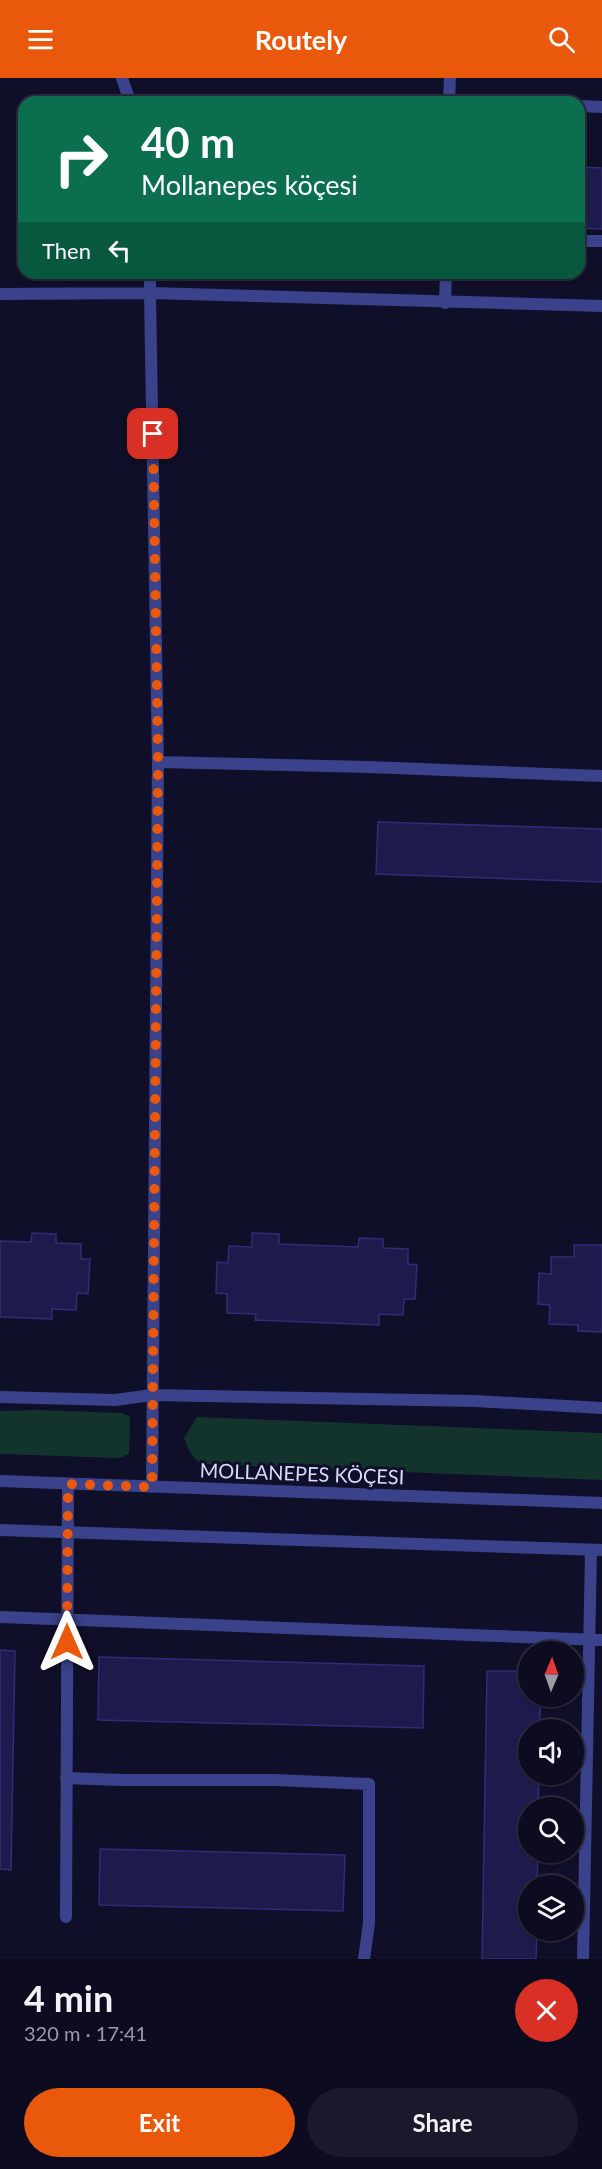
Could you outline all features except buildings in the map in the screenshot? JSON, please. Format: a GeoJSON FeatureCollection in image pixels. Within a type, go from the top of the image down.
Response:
{"type":"FeatureCollection","features":[{"type":"Feature","properties":{"kind":"street"},"geometry":{"type":"LineString","coordinates":[[122,78],[128,96]]}},
{"type":"Feature","properties":{"kind":"street"},"geometry":{"type":"LineString","coordinates":[[449,96],[450,78]]}},
{"type":"Feature","properties":{"kind":"street"},"geometry":{"type":"LineString","coordinates":[[585,106],[602,106]]}},
{"type":"Feature","properties":{"kind":"street"},"geometry":{"type":"LineString","coordinates":[[585,241],[602,241]]}},
{"type":"Feature","properties":{"kind":"street"},"geometry":{"type":"LineString","coordinates":[[150,279],[158,762],[152,1487]]}},
{"type":"Feature","properties":{"kind":"street"},"geometry":{"type":"LineString","coordinates":[[445,303],[446,279]]}},
{"type":"Feature","properties":{"kind":"street"},"geometry":{"type":"LineString","coordinates":[[0,294],[150,294],[602,306]]}},
{"type":"Feature","properties":{"kind":"street"},"geometry":{"type":"LineString","coordinates":[[158,762],[602,776]]}},
{"type":"Feature","properties":{"kind":"street"},"geometry":{"type":"LineString","coordinates":[[0,1397],[116,1400],[152,1395],[475,1401],[602,1408]]}},
{"type":"Feature","properties":{"kind":"street","name":"MOLLANEPES KÖÇESI"},"geometry":{"type":"LineString","coordinates":[[0,1481],[602,1503]]}},
{"type":"Feature","properties":{"kind":"street"},"geometry":{"type":"LineString","coordinates":[[66,1917],[68,1484]]}},
{"type":"Feature","properties":{"kind":"street"},"geometry":{"type":"LineString","coordinates":[[0,1530],[597,1550],[596,1640],[583,1959]]}},
{"type":"Feature","properties":{"kind":"street"},"geometry":{"type":"LineString","coordinates":[[0,1617],[596,1640]]}},
{"type":"Feature","properties":{"kind":"street"},"geometry":{"type":"LineString","coordinates":[[66,1778],[274,1780],[369,1784],[369,1923],[364,1959]]}},
{"type":"Feature","properties":{"kind":"green space"},"geometry":{"type":"Polygon","coordinates":[[[0,1411],[122,1413],[130,1417],[129,1454],[120,1458],[0,1454],[0,1411]]]}},
{"type":"Feature","properties":{"kind":"green space"},"geometry":{"type":"Polygon","coordinates":[[[197,1417],[602,1433],[602,1480],[203,1464],[193,1456],[184,1438],[197,1417]]]}},
{"type":"Feature","properties":{"kind":"route"},"geometry":{"type":"LineString","coordinates":[[67,1642],[68,1484],[152,1487],[158,762],[153,434]]}}]}
